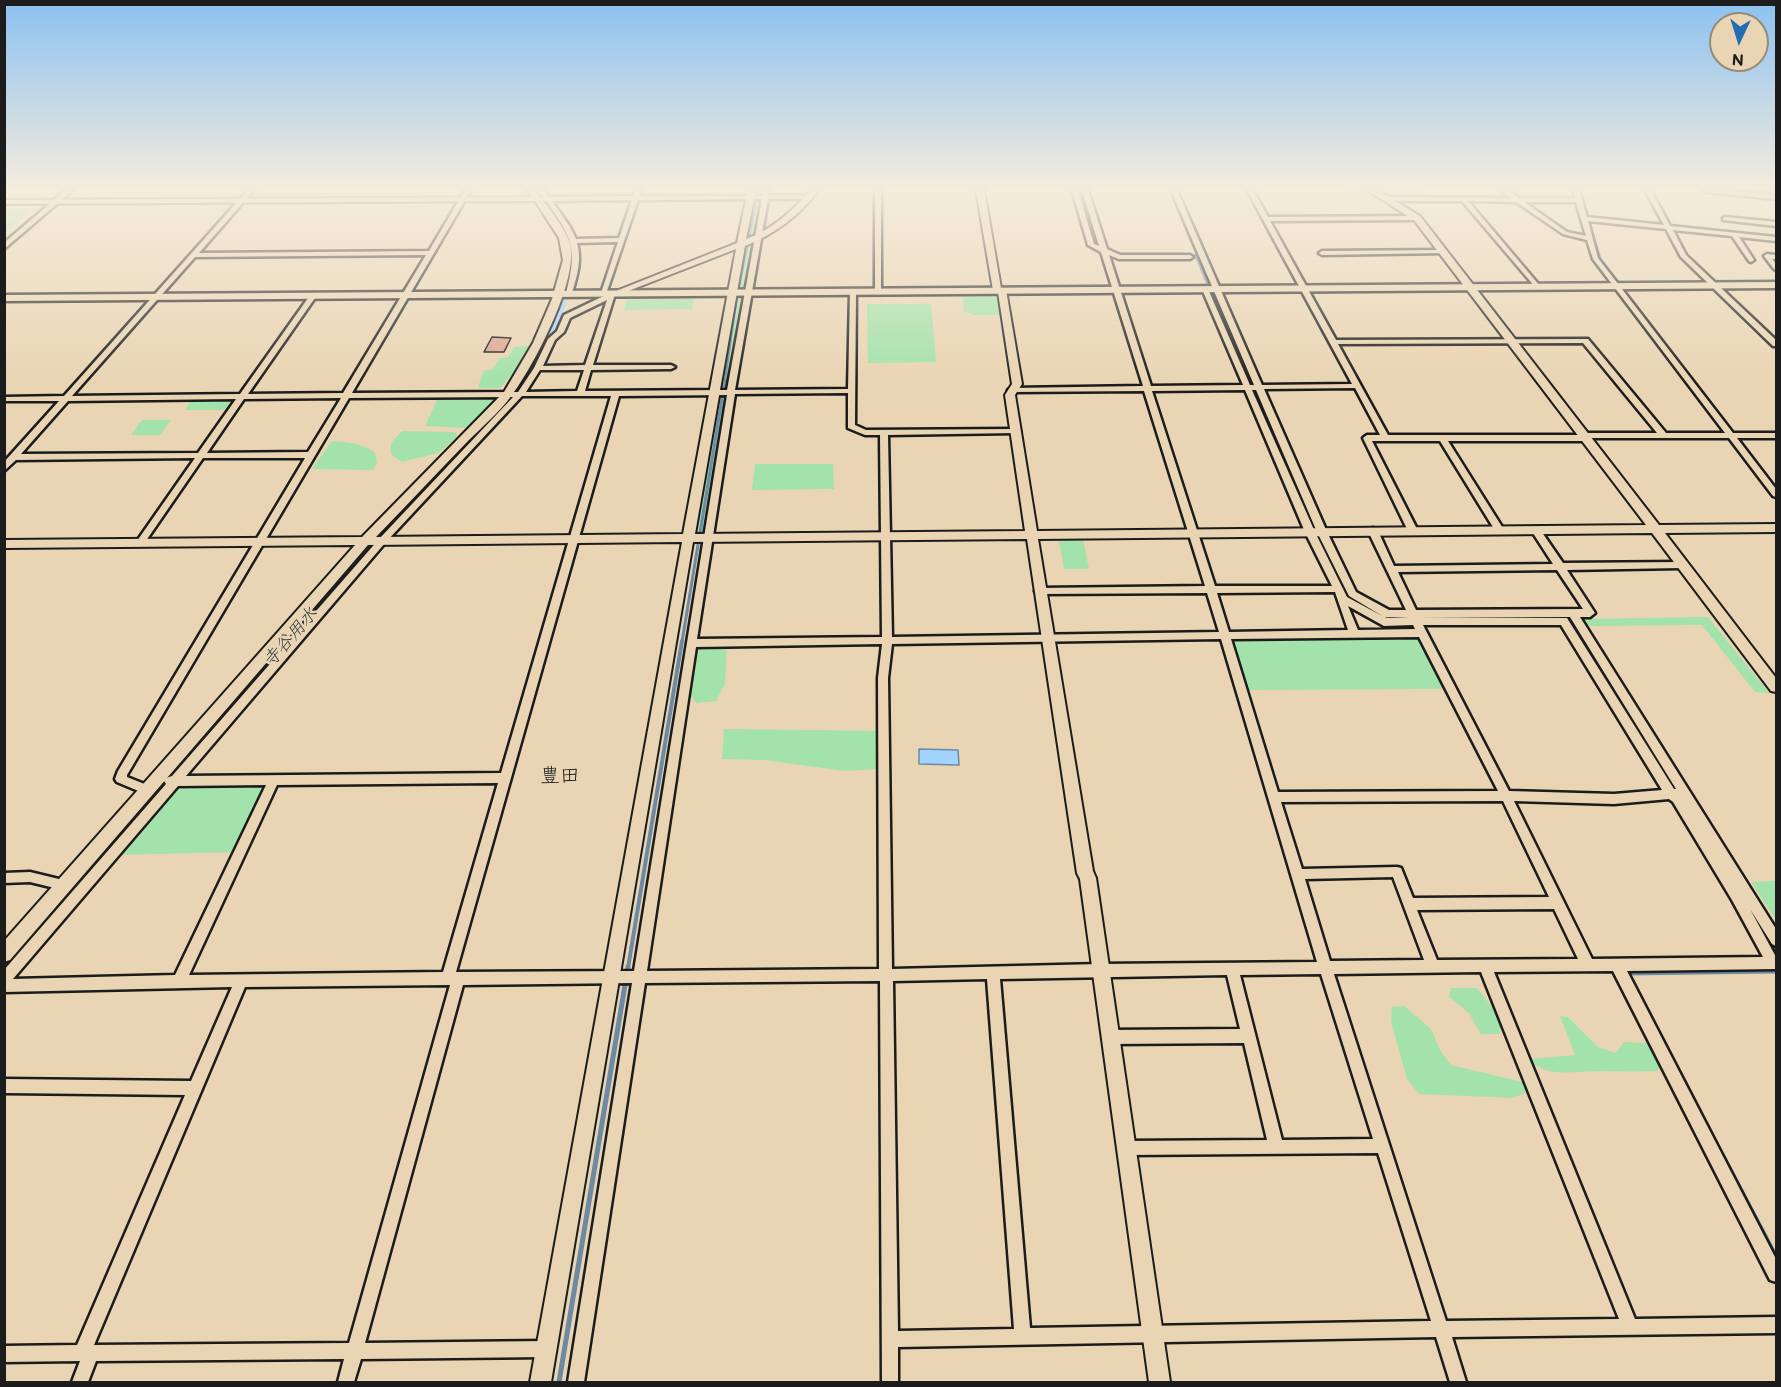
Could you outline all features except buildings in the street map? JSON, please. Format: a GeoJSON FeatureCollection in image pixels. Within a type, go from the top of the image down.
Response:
{"type":"FeatureCollection","features":[{"type":"Feature","properties":{"kind":"main road"},"geometry":{"type":"LineString","coordinates":[[4,298],[1776,285]]}},
{"type":"Feature","properties":{"kind":"street"},"geometry":{"type":"LineString","coordinates":[[4,468],[192,255],[225,255]]}},
{"type":"Feature","properties":{"kind":"street"},"geometry":{"type":"LineString","coordinates":[[429,255],[309,455],[121,779],[155,784],[173,781],[505,778]]}},
{"type":"Feature","properties":{"kind":"street"},"geometry":{"type":"LineString","coordinates":[[563,293],[567,255]]}},
{"type":"Feature","properties":{"kind":"street"},"geometry":{"type":"LineString","coordinates":[[4,980],[374,542],[514,394],[577,262],[576,255]]}},
{"type":"Feature","properties":{"kind":"street"},"geometry":{"type":"LineString","coordinates":[[580,393],[610,294],[618,255]]}},
{"type":"Feature","properties":{"kind":"street"},"geometry":{"type":"LineString","coordinates":[[4,954],[63,885],[374,542],[538,368],[552,339],[560,333],[567,317],[610,294],[715,255]]}},
{"type":"Feature","properties":{"kind":"street"},"geometry":{"type":"LineString","coordinates":[[576,1383],[731,392],[740,292],[740,255]]}},
{"type":"Feature","properties":{"kind":"street"},"geometry":{"type":"LineString","coordinates":[[541,1383],[714,392],[740,292],[754,255]]}},
{"type":"Feature","properties":{"kind":"street"},"geometry":{"type":"LineString","coordinates":[[878,255],[878,291]]}},
{"type":"Feature","properties":{"kind":"street"},"geometry":{"type":"LineString","coordinates":[[992,255],[1017,384],[1010,395],[1085,873],[1088,878],[1160,1383]]}},
{"type":"Feature","properties":{"kind":"street"},"geometry":{"type":"LineString","coordinates":[[1105,255],[1211,589],[1326,969],[1458,1383]]}},
{"type":"Feature","properties":{"kind":"street"},"geometry":{"type":"LineString","coordinates":[[1113,255],[1119,257],[1190,257]]}},
{"type":"Feature","properties":{"kind":"street"},"geometry":{"type":"LineString","coordinates":[[1199,255],[1248,388],[1316,532],[1352,594],[1388,614],[1418,623]]}},
{"type":"Feature","properties":{"kind":"street"},"geometry":{"type":"LineString","coordinates":[[1285,255],[1385,437]]}},
{"type":"Feature","properties":{"kind":"street"},"geometry":{"type":"LineString","coordinates":[[1445,255],[1776,687]]}},
{"type":"Feature","properties":{"kind":"street"},"geometry":{"type":"LineString","coordinates":[[1511,255],[1538,287]]}},
{"type":"Feature","properties":{"kind":"street"},"geometry":{"type":"LineString","coordinates":[[1594,255],[1616,287],[1776,494]]}},
{"type":"Feature","properties":{"kind":"street"},"geometry":{"type":"LineString","coordinates":[[1682,255],[1776,344]]}},
{"type":"Feature","properties":{"kind":"street"},"geometry":{"type":"LineString","coordinates":[[1748,255],[1751,260]]}},
{"type":"Feature","properties":{"kind":"street"},"geometry":{"type":"LineString","coordinates":[[1776,257],[1767,255],[1776,268]]}},
{"type":"Feature","properties":{"kind":"street"},"geometry":{"type":"LineString","coordinates":[[1212,290],[1258,388],[1354,634]]}},
{"type":"Feature","properties":{"kind":"street"},"geometry":{"type":"LineString","coordinates":[[853,291],[851,426],[864,433],[1016,431]]}},
{"type":"Feature","properties":{"kind":"street"},"geometry":{"type":"LineString","coordinates":[[140,543],[313,295]]}},
{"type":"Feature","properties":{"kind":"street"},"geometry":{"type":"LineString","coordinates":[[1333,342],[1585,341],[1664,435]]}},
{"type":"Feature","properties":{"kind":"street"},"geometry":{"type":"LineString","coordinates":[[538,368],[671,368]]}},
{"type":"Feature","properties":{"kind":"street"},"geometry":{"type":"LineString","coordinates":[[1012,390],[1357,386]]}},
{"type":"Feature","properties":{"kind":"street"},"geometry":{"type":"LineString","coordinates":[[4,399],[852,391]]}},
{"type":"Feature","properties":{"kind":"street"},"geometry":{"type":"LineString","coordinates":[[346,1383],[505,778],[616,393]]}},
{"type":"Feature","properties":{"kind":"street"},"geometry":{"type":"LineString","coordinates":[[884,433],[887,640],[883,678],[890,1383]]}},
{"type":"Feature","properties":{"kind":"street"},"geometry":{"type":"LineString","coordinates":[[1413,531],[1367,438],[1776,435]]}},
{"type":"Feature","properties":{"kind":"street"},"geometry":{"type":"LineString","coordinates":[[1442,437],[1499,530]]}},
{"type":"Feature","properties":{"kind":"street"},"geometry":{"type":"LineString","coordinates":[[15,457],[309,455]]}},
{"type":"Feature","properties":{"kind":"street"},"geometry":{"type":"LineString","coordinates":[[4,544],[1776,528]]}},
{"type":"Feature","properties":{"kind":"street"},"geometry":{"type":"LineString","coordinates":[[693,644],[1354,634],[1418,623],[1590,613],[1536,530]]}},
{"type":"Feature","properties":{"kind":"street"},"geometry":{"type":"LineString","coordinates":[[1373,531],[1588,965]]}},
{"type":"Feature","properties":{"kind":"street"},"geometry":{"type":"LineString","coordinates":[[1392,569],[1682,564]]}},
{"type":"Feature","properties":{"kind":"street"},"geometry":{"type":"LineString","coordinates":[[4,986],[454,977],[886,975],[1100,970],[1775,963],[1677,799],[1670,793],[1564,621],[1384,622],[1340,594],[1211,589],[1040,591]]}},
{"type":"Feature","properties":{"kind":"street"},"geometry":{"type":"LineString","coordinates":[[1573,614],[1776,940]]}},
{"type":"Feature","properties":{"kind":"street"},"geometry":{"type":"LineString","coordinates":[[179,981],[274,780]]}},
{"type":"Feature","properties":{"kind":"street"},"geometry":{"type":"LineString","coordinates":[[1273,797],[1506,796],[1614,799],[1683,793]]}},
{"type":"Feature","properties":{"kind":"street"},"geometry":{"type":"LineString","coordinates":[[1297,874],[1397,872],[1433,968]]}},
{"type":"Feature","properties":{"kind":"street"},"geometry":{"type":"LineString","coordinates":[[4,878],[30,877],[63,885]]}},
{"type":"Feature","properties":{"kind":"street"},"geometry":{"type":"LineString","coordinates":[[1409,904],[1557,903]]}},
{"type":"Feature","properties":{"kind":"street"},"geometry":{"type":"LineString","coordinates":[[1617,965],[1776,1274]]}},
{"type":"Feature","properties":{"kind":"street"},"geometry":{"type":"LineString","coordinates":[[1485,967],[1630,1326]]}},
{"type":"Feature","properties":{"kind":"street"},"geometry":{"type":"LineString","coordinates":[[1232,969],[1276,1146]]}},
{"type":"Feature","properties":{"kind":"street"},"geometry":{"type":"LineString","coordinates":[[993,973],[1023,1336]]}},
{"type":"Feature","properties":{"kind":"street"},"geometry":{"type":"LineString","coordinates":[[80,1383],[87,1352],[241,981]]}},
{"type":"Feature","properties":{"kind":"street"},"geometry":{"type":"LineString","coordinates":[[1110,1037],[1249,1036]]}},
{"type":"Feature","properties":{"kind":"street"},"geometry":{"type":"LineString","coordinates":[[4,1086],[195,1088]]}},
{"type":"Feature","properties":{"kind":"street"},"geometry":{"type":"LineString","coordinates":[[1126,1148],[1382,1146]]}},
{"type":"Feature","properties":{"kind":"street"},"geometry":{"type":"LineString","coordinates":[[890,1339],[1776,1325]]}},
{"type":"Feature","properties":{"kind":"street"},"geometry":{"type":"LineString","coordinates":[[4,1354],[547,1349]]}},
{"type":"Feature","properties":{"kind":"green space"},"geometry":{"type":"Polygon","coordinates":[[[576,255],[570,292],[553,334],[523,386],[169,786],[274,780],[242,852],[111,855],[5,980],[5,954],[364,542],[508,394],[546,323],[567,256],[576,255]]]}},
{"type":"Feature","properties":{"kind":"green space"},"geometry":{"type":"Polygon","coordinates":[[[740,255],[754,255],[708,538],[688,538],[740,255]]]}},
{"type":"Feature","properties":{"kind":"green space"},"geometry":{"type":"Polygon","coordinates":[[[997,295],[1000,315],[972,315],[964,312],[962,296],[997,295]]]}},
{"type":"Feature","properties":{"kind":"green space"},"geometry":{"type":"Polygon","coordinates":[[[627,299],[694,299],[692,309],[624,310],[627,299]]]}},
{"type":"Feature","properties":{"kind":"green space"},"geometry":{"type":"Polygon","coordinates":[[[867,304],[931,304],[936,362],[868,363],[867,304]]]}},
{"type":"Feature","properties":{"kind":"green space"},"geometry":{"type":"Polygon","coordinates":[[[529,346],[517,369],[500,388],[478,388],[484,370],[492,370],[500,358],[508,357],[515,347],[529,346]]]}},
{"type":"Feature","properties":{"kind":"green space"},"geometry":{"type":"Polygon","coordinates":[[[502,395],[470,428],[425,426],[439,396],[502,395]]]}},
{"type":"Feature","properties":{"kind":"green space"},"geometry":{"type":"Polygon","coordinates":[[[192,399],[235,399],[227,410],[185,410],[192,399]]]}},
{"type":"Feature","properties":{"kind":"green space"},"geometry":{"type":"Polygon","coordinates":[[[142,420],[171,420],[160,435],[131,435],[142,420]]]}},
{"type":"Feature","properties":{"kind":"green space"},"geometry":{"type":"Polygon","coordinates":[[[402,431],[456,432],[457,437],[438,453],[402,462],[391,454],[391,443],[402,431]]]}},
{"type":"Feature","properties":{"kind":"green space"},"geometry":{"type":"Polygon","coordinates":[[[332,441],[360,445],[375,453],[377,462],[373,470],[312,469],[332,441]]]}},
{"type":"Feature","properties":{"kind":"green space"},"geometry":{"type":"Polygon","coordinates":[[[755,464],[833,464],[834,489],[752,490],[755,464]]]}},
{"type":"Feature","properties":{"kind":"green space"},"geometry":{"type":"Polygon","coordinates":[[[1083,540],[1089,569],[1064,569],[1059,541],[1083,540]]]}},
{"type":"Feature","properties":{"kind":"green space"},"geometry":{"type":"Polygon","coordinates":[[[1708,617],[1769,693],[1755,692],[1702,625],[1588,626],[1583,619],[1708,617]]]}},
{"type":"Feature","properties":{"kind":"green space"},"geometry":{"type":"Polygon","coordinates":[[[1422,633],[1451,689],[1241,690],[1226,639],[1422,633]]]}},
{"type":"Feature","properties":{"kind":"green space"},"geometry":{"type":"Polygon","coordinates":[[[703,643],[727,645],[725,684],[716,701],[696,703],[686,687],[693,649],[703,643]]]}},
{"type":"Feature","properties":{"kind":"green space"},"geometry":{"type":"Polygon","coordinates":[[[724,729],[880,731],[880,769],[845,771],[764,760],[722,759],[724,729]]]}},
{"type":"Feature","properties":{"kind":"green space"},"geometry":{"type":"Polygon","coordinates":[[[1776,881],[1776,920],[1751,882],[1776,881]]]}},
{"type":"Feature","properties":{"kind":"green space"},"geometry":{"type":"Polygon","coordinates":[[[1451,988],[1477,988],[1500,1017],[1500,1034],[1481,1034],[1469,1013],[1449,997],[1451,988]]]}},
{"type":"Feature","properties":{"kind":"green space"},"geometry":{"type":"Polygon","coordinates":[[[1404,1006],[1431,1029],[1441,1052],[1451,1065],[1527,1083],[1530,1091],[1513,1098],[1419,1094],[1407,1079],[1391,1021],[1392,1007],[1404,1006]]]}},
{"type":"Feature","properties":{"kind":"green space"},"geometry":{"type":"Polygon","coordinates":[[[1560,1016],[1568,1017],[1598,1047],[1616,1053],[1624,1042],[1647,1043],[1663,1064],[1657,1071],[1553,1072],[1544,1069],[1528,1059],[1575,1055],[1560,1016]]]}},
{"type":"Feature","properties":{"kind":"water"},"geometry":{"type":"Polygon","coordinates":[[[919,749],[958,750],[959,765],[919,764],[919,749]]]}},
{"type":"Feature","properties":{"kind":"waterway","name":"寺谷用水"},"geometry":{"type":"LineString","coordinates":[[565,289],[570,255]]}},
{"type":"Feature","properties":{"kind":"waterway"},"geometry":{"type":"LineString","coordinates":[[724,388],[746,255]]}},
{"type":"Feature","properties":{"kind":"waterway"},"geometry":{"type":"LineString","coordinates":[[1175,255],[1195,255],[1252,388]]}},
{"type":"Feature","properties":{"kind":"waterway"},"geometry":{"type":"LineString","coordinates":[[1599,255],[1619,284]]}},
{"type":"Feature","properties":{"kind":"waterway","name":"寺谷用水"},"geometry":{"type":"LineString","coordinates":[[4,968],[161,785],[383,533],[524,382],[541,351],[561,299]]}},
{"type":"Feature","properties":{"kind":"waterway"},"geometry":{"type":"LineString","coordinates":[[682,642],[724,387]]}},
{"type":"Feature","properties":{"kind":"waterway"},"geometry":{"type":"LineString","coordinates":[[1252,387],[1289,473]]}},
{"type":"Feature","properties":{"kind":"waterway"},"geometry":{"type":"LineString","coordinates":[[1319,540],[1350,599]]}},
{"type":"Feature","properties":{"kind":"waterway"},"geometry":{"type":"LineString","coordinates":[[1545,618],[1567,618],[1582,642]]}},
{"type":"Feature","properties":{"kind":"waterway"},"geometry":{"type":"LineString","coordinates":[[628,968],[682,641]]}},
{"type":"Feature","properties":{"kind":"waterway"},"geometry":{"type":"LineString","coordinates":[[1581,641],[1630,719]]}},
{"type":"Feature","properties":{"kind":"waterway"},"geometry":{"type":"LineString","coordinates":[[1761,930],[1776,955]]}},
{"type":"Feature","properties":{"kind":"waterway"},"geometry":{"type":"LineString","coordinates":[[559,1382],[628,967]]}},
{"type":"Feature","properties":{"kind":"waterway"},"geometry":{"type":"LineString","coordinates":[[1628,975],[1627,973],[1776,971]]}},
{"type":"Feature","properties":{"kind":"waterway"},"geometry":{"type":"LineString","coordinates":[[1722,1155],[1776,1257]]}},
{"type":"Feature","properties":{"kind":"district","name":"豊田"},"geometry":{"type":"Point","coordinates":[560,777]}}]}
